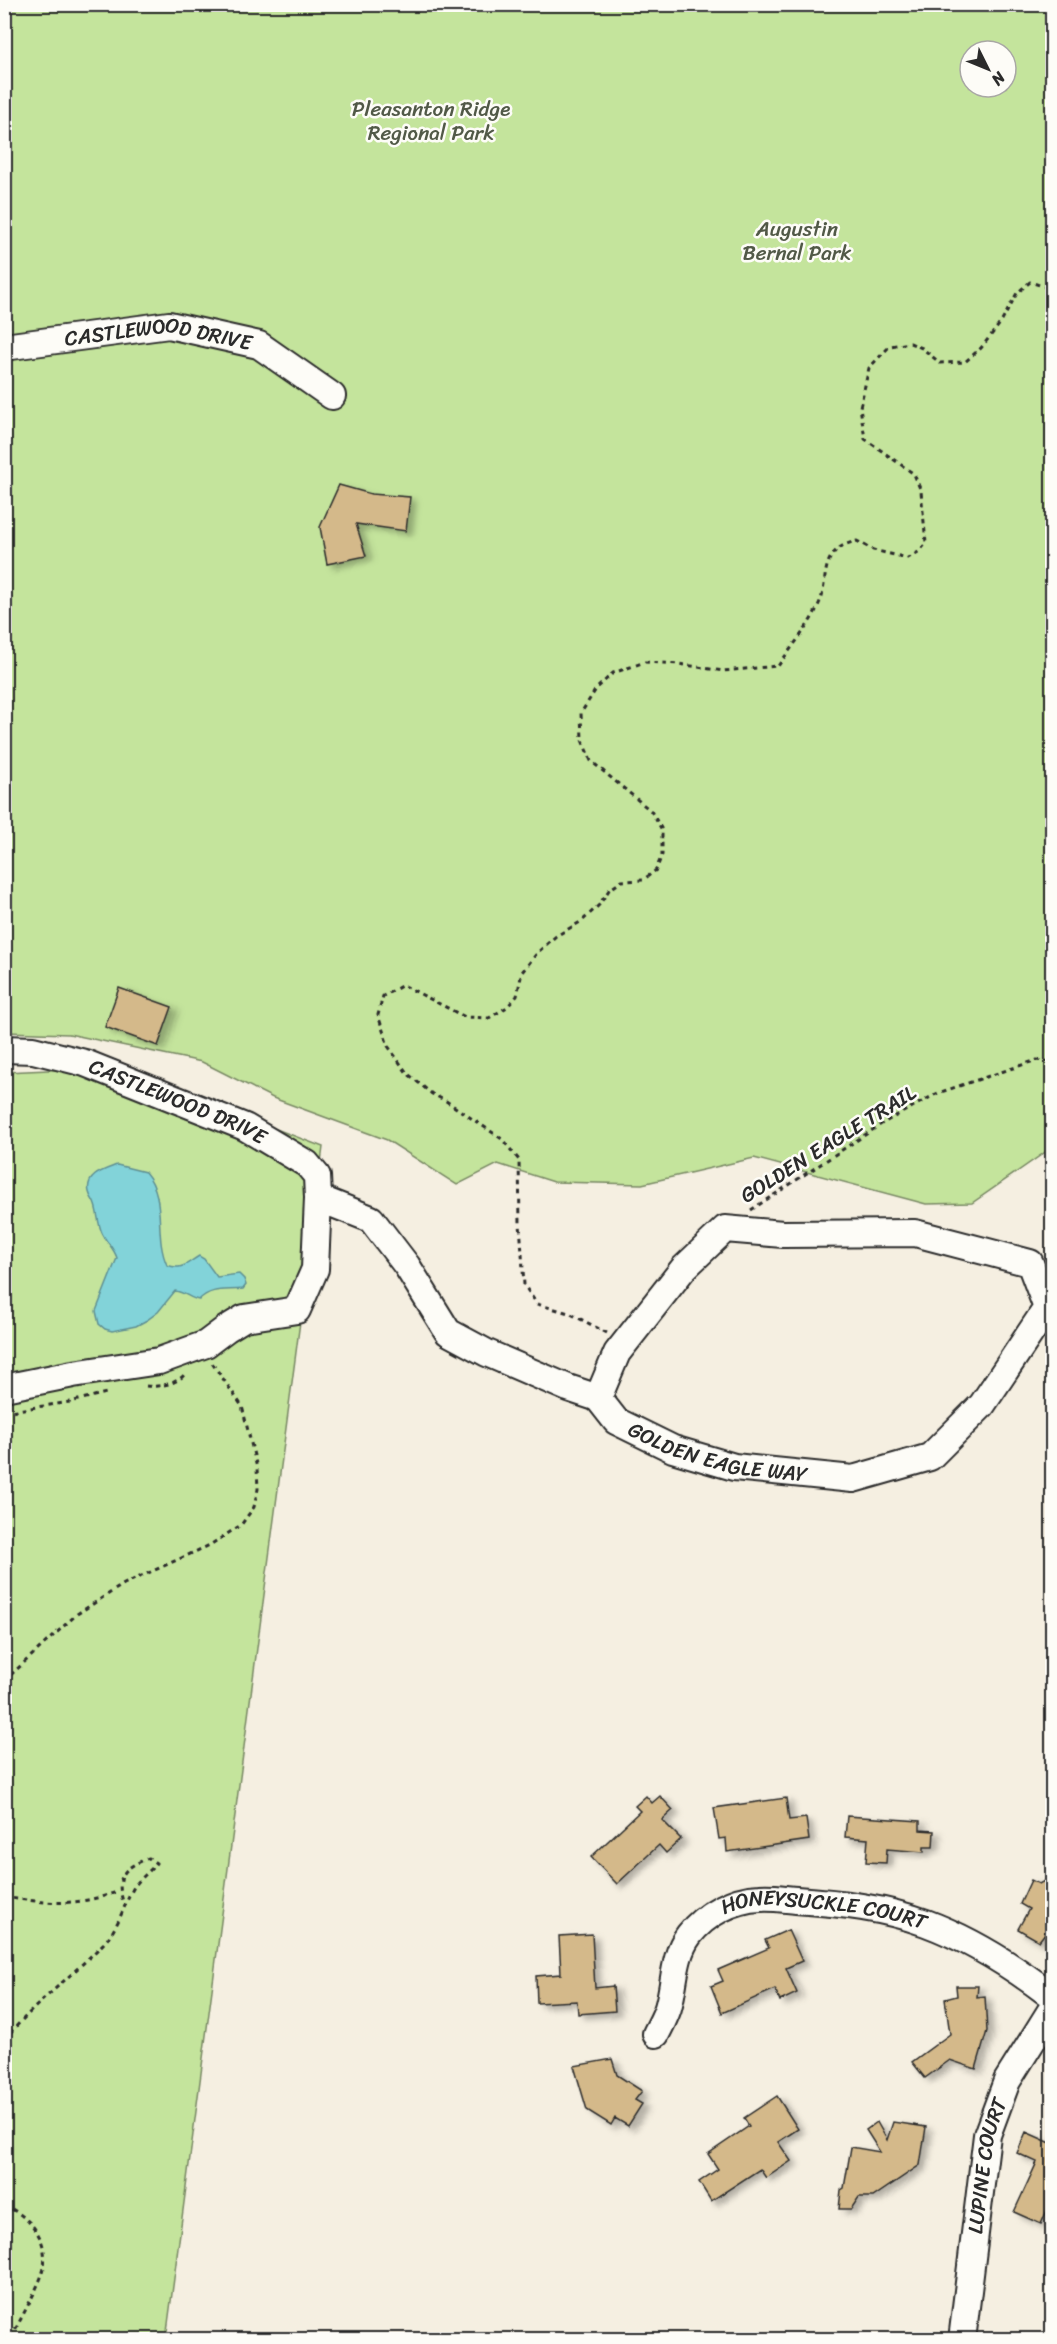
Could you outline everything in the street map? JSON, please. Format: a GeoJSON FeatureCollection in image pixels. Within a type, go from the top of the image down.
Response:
{"type":"FeatureCollection","features":[{"type":"Feature","properties":{"kind":"street","name":"CASTLEWOOD DRIVE"},"geometry":{"type":"LineString","coordinates":[[4,347],[170,325],[259,345],[332,396]]}},
{"type":"Feature","properties":{"kind":"street","name":"CASTLEWOOD DRIVE"},"geometry":{"type":"LineString","coordinates":[[4,1049],[33,1050],[85,1063],[245,1127],[307,1164],[317,1176],[318,1198],[315,1269],[297,1310],[244,1318],[226,1329],[201,1352],[4,1388]]}},
{"type":"Feature","properties":{"kind":"street"},"geometry":{"type":"LineString","coordinates":[[318,1198],[371,1219],[407,1266],[448,1332],[487,1353],[568,1388],[598,1398],[617,1353],[683,1269],[725,1229]]}},
{"type":"Feature","properties":{"kind":"street","name":"GOLDEN EAGLE WAY"},"geometry":{"type":"LineString","coordinates":[[598,1398],[616,1421],[673,1449],[734,1467],[853,1479],[930,1457],[982,1405],[1050,1307],[1041,1263],[915,1233],[783,1234],[725,1229]]}},
{"type":"Feature","properties":{"kind":"street","name":"HONEYSUCKLE COURT"},"geometry":{"type":"LineString","coordinates":[[656,2034],[669,2006],[675,1967],[688,1936],[710,1914],[733,1903],[759,1898],[842,1904],[884,1911],[926,1923],[968,1941],[1024,1975],[1053,1996]]}},
{"type":"Feature","properties":{"kind":"street","name":"LUPINE COURT"},"geometry":{"type":"LineString","coordinates":[[962,2340],[987,2135],[1007,2081],[1053,2009]]}},
{"type":"Feature","properties":{"kind":"path"},"geometry":{"type":"LineString","coordinates":[[624,1344],[570,1313],[537,1304],[524,1285],[519,1160],[502,1138],[432,1094],[407,1073],[388,1046],[378,1015],[383,996],[403,986],[465,1017],[489,1018],[507,1007],[517,996],[522,972],[538,952],[556,936],[582,921],[599,905],[609,890],[622,881],[643,880],[656,870],[662,855],[662,830],[651,811],[591,761],[582,740],[581,713],[596,689],[613,674],[645,662],[679,664],[723,671],[778,666],[813,615],[821,597],[824,577],[832,554],[844,544],[857,541],[873,550],[908,558],[920,551],[926,543],[921,491],[914,474],[865,439],[860,407],[869,368],[890,346],[910,343],[922,348],[940,363],[965,362],[981,348],[1002,321],[1017,293],[1030,282],[1053,289]]}},
{"type":"Feature","properties":{"kind":"path","name":"GOLDEN EAGLE TRAIL"},"geometry":{"type":"LineString","coordinates":[[725,1229],[883,1123],[938,1093],[1037,1060],[1053,1062]]}},
{"type":"Feature","properties":{"kind":"path"},"geometry":{"type":"LineString","coordinates":[[4,1681],[77,1614],[124,1584],[210,1545],[241,1524],[254,1507],[258,1489],[257,1468],[242,1406],[212,1363],[201,1352],[181,1378],[159,1387],[135,1385]]}},
{"type":"Feature","properties":{"kind":"path"},"geometry":{"type":"LineString","coordinates":[[4,1412],[70,1402],[113,1391]]}},
{"type":"Feature","properties":{"kind":"path"},"geometry":{"type":"LineString","coordinates":[[4,2040],[25,2016],[104,1943],[117,1926],[124,1904],[136,1883],[149,1873],[156,1863],[149,1858],[133,1864],[122,1875],[119,1891],[124,1904]]}},
{"type":"Feature","properties":{"kind":"path"},"geometry":{"type":"LineString","coordinates":[[4,1896],[40,1902],[65,1903],[95,1900],[119,1891]]}},
{"type":"Feature","properties":{"kind":"path"},"geometry":{"type":"LineString","coordinates":[[4,2205],[25,2219],[42,2238],[45,2269],[9,2340]]}},
{"type":"Feature","properties":{"kind":"green space"},"geometry":{"type":"Polygon","coordinates":[[[4,5],[1052,5],[1052,1155],[1047,1151],[972,1203],[926,1204],[754,1158],[642,1184],[554,1182],[498,1164],[457,1185],[387,1140],[273,1098],[202,1062],[69,1034],[5,1032],[4,5]]]}},
{"type":"Feature","properties":{"kind":"green space"},"geometry":{"type":"Polygon","coordinates":[[[115,1067],[323,1147],[166,2339],[5,2339],[5,1072],[115,1067]]]}},
{"type":"Feature","properties":{"kind":"water"},"geometry":{"type":"Polygon","coordinates":[[[117,1165],[145,1172],[152,1182],[156,1193],[161,1241],[167,1265],[181,1267],[199,1256],[204,1259],[217,1277],[239,1274],[246,1285],[243,1289],[214,1291],[199,1300],[175,1291],[158,1312],[136,1326],[112,1331],[99,1324],[96,1311],[117,1258],[102,1233],[89,1186],[90,1181],[97,1174],[117,1165]]]}},
{"type":"Feature","properties":{"kind":"building"},"geometry":{"type":"Polygon","coordinates":[[[339,485],[371,494],[410,497],[406,531],[356,524],[366,556],[327,564],[320,527],[339,485]]]}},
{"type":"Feature","properties":{"kind":"building"},"geometry":{"type":"Polygon","coordinates":[[[119,988],[172,1007],[158,1046],[105,1027],[119,988]]]}},
{"type":"Feature","properties":{"kind":"building"},"geometry":{"type":"Polygon","coordinates":[[[646,1796],[652,1803],[660,1796],[673,1810],[662,1820],[681,1839],[666,1853],[659,1845],[617,1884],[591,1857],[640,1811],[635,1806],[646,1796]]]}},
{"type":"Feature","properties":{"kind":"building"},"geometry":{"type":"Polygon","coordinates":[[[786,1798],[789,1820],[806,1818],[809,1840],[727,1852],[726,1838],[719,1839],[714,1808],[786,1798]]]}},
{"type":"Feature","properties":{"kind":"building"},"geometry":{"type":"Polygon","coordinates":[[[847,1816],[920,1821],[920,1830],[934,1831],[933,1847],[924,1847],[924,1852],[887,1849],[886,1863],[866,1862],[868,1839],[845,1837],[847,1816]]]}},
{"type":"Feature","properties":{"kind":"building"},"geometry":{"type":"Polygon","coordinates":[[[1053,1876],[1053,1923],[1039,1941],[1018,1929],[1029,1909],[1020,1904],[1031,1880],[1039,1884],[1053,1876]]]}},
{"type":"Feature","properties":{"kind":"building"},"geometry":{"type":"Polygon","coordinates":[[[788,1930],[802,1961],[786,1968],[797,1993],[780,2001],[775,1989],[722,2013],[711,1986],[723,1981],[718,1970],[769,1948],[765,1940],[788,1930]]]}},
{"type":"Feature","properties":{"kind":"building"},"geometry":{"type":"Polygon","coordinates":[[[592,1934],[595,1988],[613,1986],[615,2011],[578,2014],[577,2001],[537,2003],[536,1976],[561,1974],[559,1936],[592,1934]]]}},
{"type":"Feature","properties":{"kind":"building"},"geometry":{"type":"Polygon","coordinates":[[[956,1986],[978,1986],[977,1997],[985,1996],[987,2031],[976,2069],[950,2060],[925,2078],[912,2062],[950,2034],[945,1999],[957,1996],[956,1986]]]}},
{"type":"Feature","properties":{"kind":"building"},"geometry":{"type":"Polygon","coordinates":[[[612,2059],[617,2075],[642,2091],[635,2100],[642,2104],[628,2126],[615,2118],[611,2125],[587,2110],[574,2066],[612,2059]]]}},
{"type":"Feature","properties":{"kind":"building"},"geometry":{"type":"Polygon","coordinates":[[[777,2096],[798,2129],[778,2142],[791,2161],[766,2178],[760,2169],[711,2201],[699,2182],[718,2169],[708,2154],[749,2126],[744,2118],[777,2096]]]}},
{"type":"Feature","properties":{"kind":"building"},"geometry":{"type":"Polygon","coordinates":[[[877,2122],[887,2140],[893,2122],[926,2127],[920,2165],[873,2197],[859,2197],[851,2209],[839,2209],[851,2147],[880,2152],[866,2130],[877,2122]]]}},
{"type":"Feature","properties":{"kind":"building"},"geometry":{"type":"Polygon","coordinates":[[[1026,2132],[1053,2144],[1053,2197],[1041,2224],[1014,2212],[1037,2162],[1017,2153],[1026,2132]]]}},
{"type":"Feature","properties":{"kind":"park label","name":"Pleasanton Ridge Regional Park"},"geometry":{"type":"Point","coordinates":[431,121]}},
{"type":"Feature","properties":{"kind":"park label","name":"Augustin Bernal Park"},"geometry":{"type":"Point","coordinates":[797,241]}}]}
